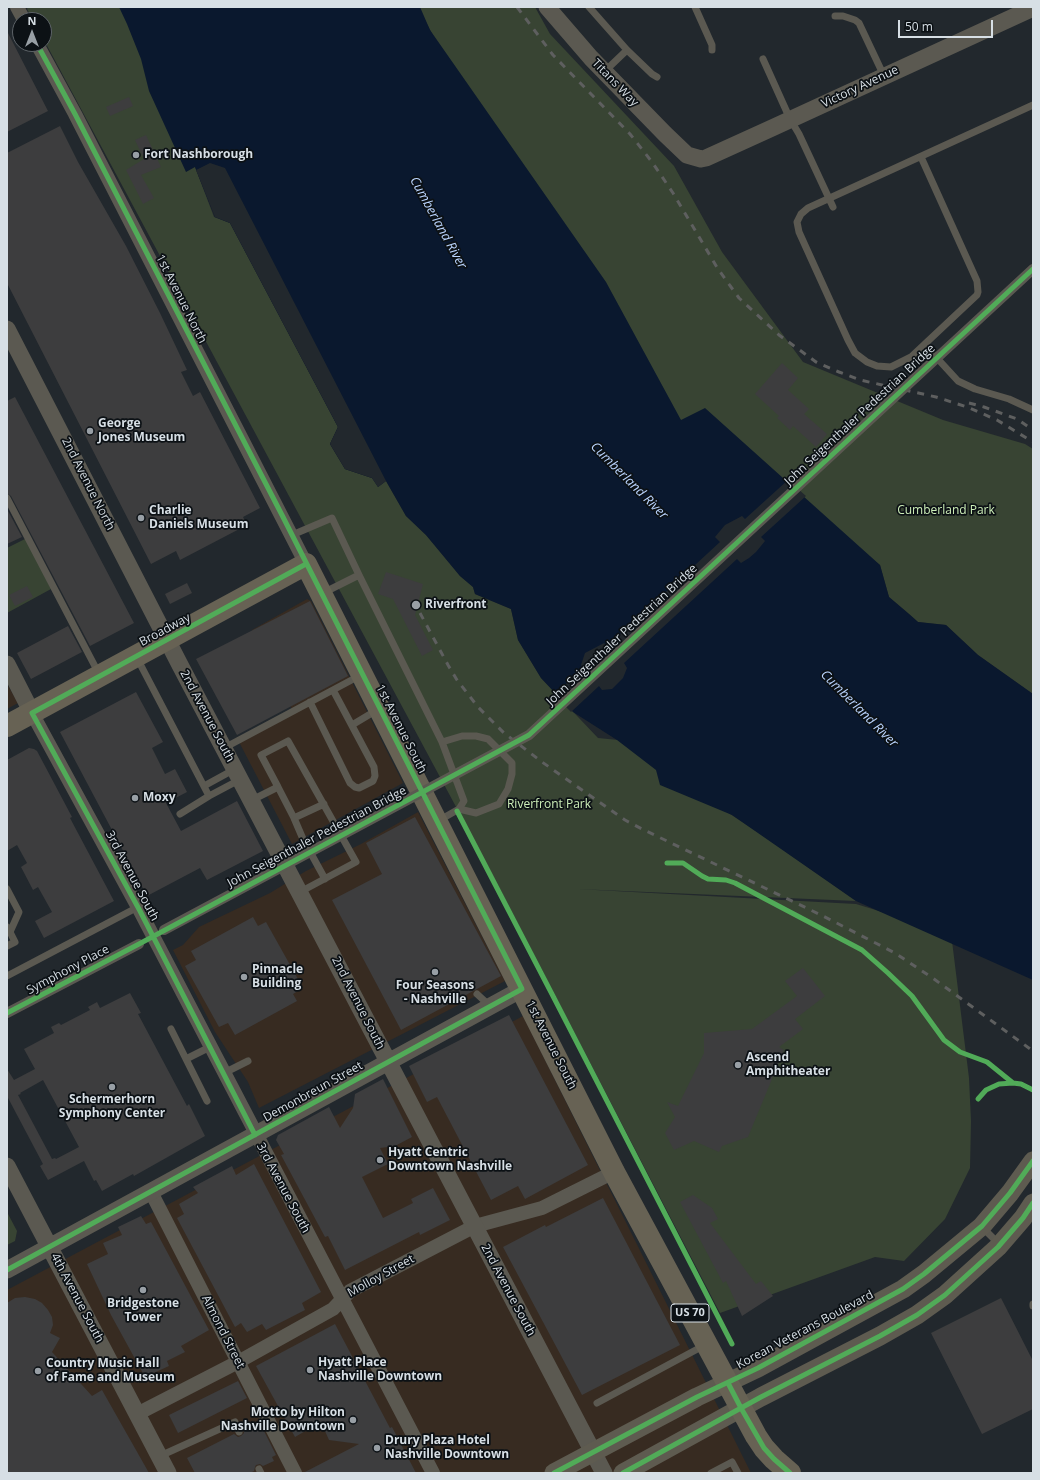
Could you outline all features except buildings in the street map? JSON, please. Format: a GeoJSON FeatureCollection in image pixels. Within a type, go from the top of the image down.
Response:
{"type":"FeatureCollection","features":[{"type":"Feature","properties":{"kind":"main road","name":"Broadway"},"geometry":{"type":"LineString","coordinates":[[7,726],[306,564]]}},
{"type":"Feature","properties":{"kind":"main road","name":"1st Avenue South"},"geometry":{"type":"LineString","coordinates":[[306,564],[614,1172],[741,1408],[764,1448],[786,1472]]}},
{"type":"Feature","properties":{"kind":"main road","name":"Korean Veterans Boulevard"},"geometry":{"type":"LineString","coordinates":[[554,1473],[697,1397],[728,1383],[903,1289],[924,1274],[982,1226],[1010,1193],[1033,1161]]}},
{"type":"Feature","properties":{"kind":"main road"},"geometry":{"type":"LineString","coordinates":[[623,1473],[741,1408],[880,1336],[917,1315],[945,1295],[1000,1245],[1023,1218],[1033,1203]]}},
{"type":"Feature","properties":{"kind":"street","name":"Titans Way"},"geometry":{"type":"LineString","coordinates":[[547,7],[604,72],[687,155]]}},
{"type":"Feature","properties":{"kind":"street","name":"Victory Avenue"},"geometry":{"type":"LineString","coordinates":[[687,155],[696,158],[706,158],[1033,8]]}},
{"type":"Feature","properties":{"kind":"street","name":"1st Avenue North"},"geometry":{"type":"LineString","coordinates":[[40,52],[75,114],[306,564]]}},
{"type":"Feature","properties":{"kind":"street","name":"John Seigenthaler Pedestrian Bridge"},"geometry":{"type":"LineString","coordinates":[[164,930],[529,735],[1033,269]]}},
{"type":"Feature","properties":{"kind":"street","name":"2nd Avenue North"},"geometry":{"type":"LineString","coordinates":[[7,329],[13,355],[168,640]]}},
{"type":"Feature","properties":{"kind":"street","name":"2nd Avenue South"},"geometry":{"type":"LineString","coordinates":[[168,640],[604,1473]]}},
{"type":"Feature","properties":{"kind":"street"},"geometry":{"type":"LineString","coordinates":[[7,664],[32,712]]}},
{"type":"Feature","properties":{"kind":"street","name":"3rd Avenue South"},"geometry":{"type":"LineString","coordinates":[[32,712],[138,907],[255,1135],[432,1473]]}},
{"type":"Feature","properties":{"kind":"street","name":"Symphony Place"},"geometry":{"type":"LineString","coordinates":[[7,1013],[139,944]]}},
{"type":"Feature","properties":{"kind":"street","name":"Demonbreun Street"},"geometry":{"type":"LineString","coordinates":[[7,1270],[388,1062],[412,1044],[522,989]]}},
{"type":"Feature","properties":{"kind":"street","name":"4th Avenue South"},"geometry":{"type":"LineString","coordinates":[[7,1166],[168,1473]]}},
{"type":"Feature","properties":{"kind":"street","name":"Molloy Street"},"geometry":{"type":"LineString","coordinates":[[137,1414],[238,1362],[333,1309],[350,1291],[474,1226],[542,1208],[614,1172]]}},
{"type":"Feature","properties":{"kind":"street","name":"Almond Street"},"geometry":{"type":"LineString","coordinates":[[151,1192],[295,1473]]}},
{"type":"Feature","properties":{"kind":"lane"},"geometry":{"type":"LineString","coordinates":[[590,7],[627,50],[657,77]]}},
{"type":"Feature","properties":{"kind":"lane"},"geometry":{"type":"LineString","coordinates":[[694,7],[712,45],[712,50]]}},
{"type":"Feature","properties":{"kind":"lane"},"geometry":{"type":"LineString","coordinates":[[835,16],[843,16],[859,23],[884,76]]}},
{"type":"Feature","properties":{"kind":"lane"},"geometry":{"type":"LineString","coordinates":[[604,72],[627,50]]}},
{"type":"Feature","properties":{"kind":"lane"},"geometry":{"type":"LineString","coordinates":[[763,59],[832,207]]}},
{"type":"Feature","properties":{"kind":"lane"},"geometry":{"type":"LineString","coordinates":[[921,157],[977,281],[977,295],[911,357],[890,367],[877,366],[867,362],[855,353],[799,232],[797,222],[801,214],[808,208],[1033,106]]}},
{"type":"Feature","properties":{"kind":"lane"},"geometry":{"type":"LineString","coordinates":[[925,345],[958,381],[975,389],[1017,402],[1033,410]]}},
{"type":"Feature","properties":{"kind":"lane"},"geometry":{"type":"LineString","coordinates":[[7,498],[100,676]]}},
{"type":"Feature","properties":{"kind":"lane"},"geometry":{"type":"LineString","coordinates":[[292,535],[332,518],[358,575],[442,742],[464,801],[460,809],[437,822]]}},
{"type":"Feature","properties":{"kind":"lane"},"geometry":{"type":"LineString","coordinates":[[322,594],[358,575]]}},
{"type":"Feature","properties":{"kind":"lane"},"geometry":{"type":"LineString","coordinates":[[136,657],[209,796]]}},
{"type":"Feature","properties":{"kind":"lane"},"geometry":{"type":"LineString","coordinates":[[224,748],[362,674]]}},
{"type":"Feature","properties":{"kind":"lane"},"geometry":{"type":"LineString","coordinates":[[310,702],[350,783],[359,788],[373,781],[375,776],[374,767],[332,690]]}},
{"type":"Feature","properties":{"kind":"lane"},"geometry":{"type":"LineString","coordinates":[[352,725],[380,708]]}},
{"type":"Feature","properties":{"kind":"lane"},"geometry":{"type":"LineString","coordinates":[[442,742],[462,736],[476,736],[488,739],[512,763],[512,774],[508,789],[500,804],[476,813],[460,809]]}},
{"type":"Feature","properties":{"kind":"lane"},"geometry":{"type":"LineString","coordinates":[[300,892],[325,879],[356,862],[288,741],[261,755],[294,818],[303,839],[325,879]]}},
{"type":"Feature","properties":{"kind":"lane"},"geometry":{"type":"LineString","coordinates":[[204,786],[238,774]]}},
{"type":"Feature","properties":{"kind":"lane"},"geometry":{"type":"LineString","coordinates":[[180,814],[209,796],[238,774]]}},
{"type":"Feature","properties":{"kind":"lane"},"geometry":{"type":"LineString","coordinates":[[252,800],[278,787]]}},
{"type":"Feature","properties":{"kind":"lane"},"geometry":{"type":"LineString","coordinates":[[294,818],[324,804]]}},
{"type":"Feature","properties":{"kind":"lane"},"geometry":{"type":"LineString","coordinates":[[7,889],[19,912],[8,930],[15,942],[7,946]]}},
{"type":"Feature","properties":{"kind":"lane"},"geometry":{"type":"LineString","coordinates":[[7,976],[138,907]]}},
{"type":"Feature","properties":{"kind":"lane"},"geometry":{"type":"LineString","coordinates":[[477,994],[490,1006]]}},
{"type":"Feature","properties":{"kind":"lane"},"geometry":{"type":"LineString","coordinates":[[171,1029],[207,1101]]}},
{"type":"Feature","properties":{"kind":"lane"},"geometry":{"type":"LineString","coordinates":[[186,1059],[210,1047]]}},
{"type":"Feature","properties":{"kind":"lane"},"geometry":{"type":"LineString","coordinates":[[224,1073],[248,1061]]}},
{"type":"Feature","properties":{"kind":"lane"},"geometry":{"type":"LineString","coordinates":[[982,1226],[1000,1245]]}},
{"type":"Feature","properties":{"kind":"lane"},"geometry":{"type":"LineString","coordinates":[[597,1403],[707,1344]]}},
{"type":"Feature","properties":{"kind":"lane"},"geometry":{"type":"LineString","coordinates":[[160,1456],[234,1422],[239,1432]]}},
{"type":"Feature","properties":{"kind":"lane"},"geometry":{"type":"LineString","coordinates":[[711,1473],[732,1462],[738,1473]]}},
{"type":"Feature","properties":{"kind":"shaded area"},"geometry":{"type":"Polygon","coordinates":[[[307,599],[311,601],[403,783],[292,844],[237,738],[292,709],[252,630],[307,599]]]}},
{"type":"Feature","properties":{"kind":"shaded area"},"geometry":{"type":"Polygon","coordinates":[[[7,684],[18,703],[7,709],[7,684]]]}},
{"type":"Feature","properties":{"kind":"shaded area"},"geometry":{"type":"Polygon","coordinates":[[[418,812],[505,981],[259,1108],[248,1082],[215,1032],[173,950],[183,945],[199,927],[270,893],[306,871],[361,844],[418,812]]]}},
{"type":"Feature","properties":{"kind":"shaded area"},"geometry":{"type":"Polygon","coordinates":[[[523,1016],[751,1473],[7,1473],[7,1290],[523,1016]]]}},
{"type":"Feature","properties":{"kind":"green space","name":"Riverfront Park"},"geometry":{"type":"Polygon","coordinates":[[[28,7],[155,7],[195,167],[214,217],[230,223],[338,427],[330,444],[345,469],[386,481],[406,516],[426,535],[460,576],[473,587],[475,594],[511,609],[518,640],[541,678],[598,738],[618,740],[765,837],[856,901],[577,889],[856,904],[951,933],[969,1078],[971,1121],[970,1168],[945,1219],[904,1261],[875,1257],[720,1313],[498,885],[50,52],[52,52],[52,12],[29,12],[27,9],[28,7]]]}},
{"type":"Feature","properties":{"kind":"green space","name":"Cumberland Park"},"geometry":{"type":"Polygon","coordinates":[[[418,7],[535,7],[550,34],[674,166],[722,252],[803,362],[943,420],[1025,444],[1033,449],[1033,694],[978,655],[946,625],[918,622],[889,597],[880,565],[681,421],[446,60],[418,7]]]}},
{"type":"Feature","properties":{"kind":"green space"},"geometry":{"type":"Polygon","coordinates":[[[27,538],[51,589],[7,613],[7,548],[27,538]]]}},
{"type":"Feature","properties":{"kind":"green space"},"geometry":{"type":"Polygon","coordinates":[[[7,1212],[17,1231],[15,1241],[7,1245],[7,1212]]]}},
{"type":"Feature","properties":{"kind":"water","name":"Cumberland River"},"geometry":{"type":"Polygon","coordinates":[[[119,7],[420,7],[430,30],[606,282],[681,420],[705,408],[880,565],[889,597],[918,622],[946,625],[978,655],[1033,694],[1033,980],[856,901],[732,815],[660,785],[656,770],[617,740],[573,712],[541,678],[518,640],[511,609],[475,594],[473,587],[460,576],[426,535],[406,516],[386,481],[378,487],[372,478],[345,469],[330,444],[338,427],[230,223],[215,217],[195,167],[186,172],[149,91],[141,59],[119,7]]]}},
{"type":"Feature","properties":{"kind":"pier"},"geometry":{"type":"Polygon","coordinates":[[[210,163],[225,168],[386,481],[378,487],[372,478],[345,469],[330,444],[338,427],[230,223],[215,217],[196,170],[210,163]]]}},
{"type":"Feature","properties":{"kind":"pier"},"geometry":{"type":"Polygon","coordinates":[[[788,480],[806,496],[761,537],[765,541],[756,552],[741,563],[737,559],[624,663],[627,668],[623,678],[612,689],[602,690],[599,686],[571,712],[554,695],[583,668],[581,665],[585,653],[604,643],[607,646],[720,542],[715,537],[725,525],[742,516],[745,519],[788,480]]]}},
{"type":"Feature","properties":{"kind":"railway"},"geometry":{"type":"LineString","coordinates":[[517,7],[553,55],[630,134],[652,162],[673,193],[718,269],[739,298],[779,335],[816,362],[839,372],[860,380],[936,397],[967,407],[997,420],[1033,442]]}},
{"type":"Feature","properties":{"kind":"railway"},"geometry":{"type":"LineString","coordinates":[[969,403],[1017,419],[1033,430]]}},
{"type":"Feature","properties":{"kind":"railway"},"geometry":{"type":"LineString","coordinates":[[420,613],[457,680],[478,707],[504,733],[542,762],[625,820],[821,915],[895,953],[934,979],[1033,1051]]}},
{"type":"Feature","properties":{"kind":"cycle path"},"geometry":{"type":"LineString","coordinates":[[7,1270],[522,989],[283,517],[75,114],[41,52]]}},
{"type":"Feature","properties":{"kind":"cycle path"},"geometry":{"type":"LineString","coordinates":[[7,1013],[529,735],[1033,269]]}},
{"type":"Feature","properties":{"kind":"cycle path"},"geometry":{"type":"LineString","coordinates":[[255,1135],[140,911],[32,713],[306,564]]}},
{"type":"Feature","properties":{"kind":"cycle path"},"geometry":{"type":"LineString","coordinates":[[457,811],[732,1344]]}},
{"type":"Feature","properties":{"kind":"cycle path"},"geometry":{"type":"LineString","coordinates":[[667,863],[683,863],[708,879],[726,880],[735,883],[862,950],[912,996],[944,1040],[960,1052],[987,1062],[1013,1083]]}},
{"type":"Feature","properties":{"kind":"cycle path"},"geometry":{"type":"LineString","coordinates":[[978,1099],[986,1090],[999,1084],[1021,1084],[1033,1090]]}},
{"type":"Feature","properties":{"kind":"cycle path"},"geometry":{"type":"LineString","coordinates":[[554,1473],[697,1397],[758,1368],[903,1289],[924,1274],[982,1226],[1010,1193],[1033,1161]]}},
{"type":"Feature","properties":{"kind":"cycle path"},"geometry":{"type":"LineString","coordinates":[[623,1473],[761,1397],[880,1336],[917,1315],[945,1295],[998,1247],[1023,1218],[1033,1203]]}},
{"type":"Feature","properties":{"kind":"cycle path"},"geometry":{"type":"LineString","coordinates":[[728,1383],[764,1448],[790,1473]]}},
{"type":"Feature","properties":{"kind":"place","name":"Fort Nashborough"},"geometry":{"type":"Point","coordinates":[136,155]}},
{"type":"Feature","properties":{"kind":"place","name":"George Jones Museum"},"geometry":{"type":"Point","coordinates":[90,431]}},
{"type":"Feature","properties":{"kind":"place","name":"Charlie Daniels Museum"},"geometry":{"type":"Point","coordinates":[141,518]}},
{"type":"Feature","properties":{"kind":"place","name":"Riverfront"},"geometry":{"type":"Point","coordinates":[416,605]}},
{"type":"Feature","properties":{"kind":"place","name":"Moxy"},"geometry":{"type":"Point","coordinates":[135,798]}},
{"type":"Feature","properties":{"kind":"place","name":"Four Seasons - Nashville"},"geometry":{"type":"Point","coordinates":[435,972]}},
{"type":"Feature","properties":{"kind":"place","name":"Pinnacle Building"},"geometry":{"type":"Point","coordinates":[244,977]}},
{"type":"Feature","properties":{"kind":"place","name":"Ascend Amphitheater"},"geometry":{"type":"Point","coordinates":[738,1065]}},
{"type":"Feature","properties":{"kind":"place","name":"Schermerhorn Symphony Center"},"geometry":{"type":"Point","coordinates":[112,1087]}},
{"type":"Feature","properties":{"kind":"place","name":"Hyatt Centric Downtown Nashville"},"geometry":{"type":"Point","coordinates":[380,1160]}},
{"type":"Feature","properties":{"kind":"place","name":"Bridgestone Tower"},"geometry":{"type":"Point","coordinates":[143,1290]}},
{"type":"Feature","properties":{"kind":"place","name":"Hyatt Place Nashville Downtown"},"geometry":{"type":"Point","coordinates":[310,1370]}},
{"type":"Feature","properties":{"kind":"place","name":"Country Music Hall of Fame and Museum"},"geometry":{"type":"Point","coordinates":[38,1371]}},
{"type":"Feature","properties":{"kind":"place","name":"Motto by Hilton Nashville Downtown"},"geometry":{"type":"Point","coordinates":[353,1420]}},
{"type":"Feature","properties":{"kind":"place","name":"Drury Plaza Hotel Nashville Downtown"},"geometry":{"type":"Point","coordinates":[377,1448]}}]}
